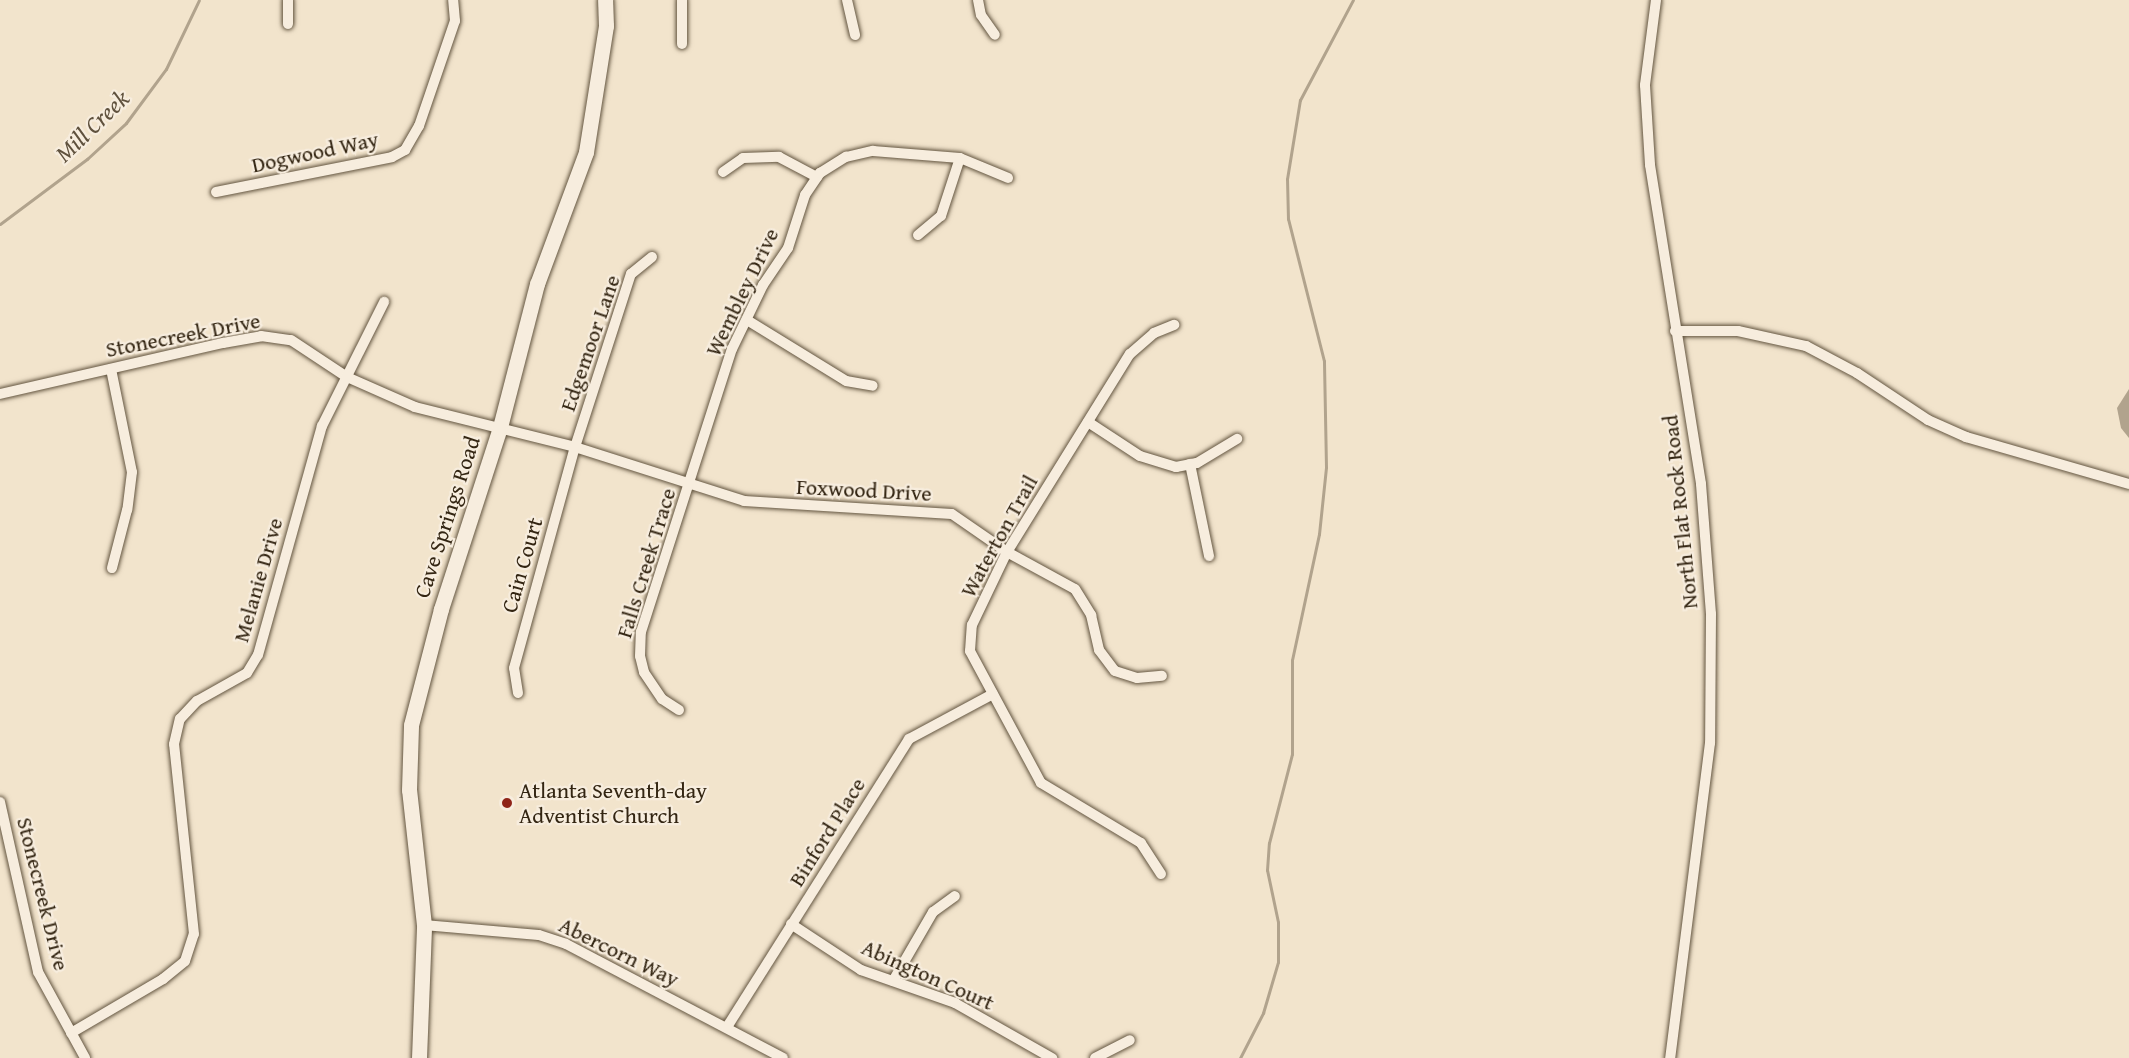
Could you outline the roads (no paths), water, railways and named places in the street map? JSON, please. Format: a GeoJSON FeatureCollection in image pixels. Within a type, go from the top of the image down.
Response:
{"type":"FeatureCollection","features":[{"type":"Feature","properties":{"kind":"street"},"geometry":{"type":"LineString","coordinates":[[288,0],[288,24]]}},
{"type":"Feature","properties":{"kind":"street","name":"Dogwood Way"},"geometry":{"type":"LineString","coordinates":[[216,192],[392,157],[405,150],[419,126],[455,21],[453,0]]}},
{"type":"Feature","properties":{"kind":"street","name":"Cave Springs Road"},"geometry":{"type":"LineString","coordinates":[[419,1058],[424,925],[410,790],[411,725],[441,609],[500,427],[537,285],[586,152],[606,26],[605,0]]}},
{"type":"Feature","properties":{"kind":"street"},"geometry":{"type":"LineString","coordinates":[[682,0],[682,44]]}},
{"type":"Feature","properties":{"kind":"street"},"geometry":{"type":"LineString","coordinates":[[847,0],[855,35]]}},
{"type":"Feature","properties":{"kind":"street"},"geometry":{"type":"LineString","coordinates":[[978,0],[981,15],[995,35]]}},
{"type":"Feature","properties":{"kind":"street","name":"North Flat Rock Road"},"geometry":{"type":"LineString","coordinates":[[1656,0],[1645,85],[1648,136],[1709,555],[1711,676],[1706,777],[1670,1058]]}},
{"type":"Feature","properties":{"kind":"street","name":"Wembley Drive"},"geometry":{"type":"LineString","coordinates":[[690,483],[732,349],[762,285],[788,248],[805,195],[817,177],[846,157],[873,151],[960,158],[1008,178]]}},
{"type":"Feature","properties":{"kind":"street"},"geometry":{"type":"LineString","coordinates":[[723,172],[743,158],[779,157],[817,177]]}},
{"type":"Feature","properties":{"kind":"street"},"geometry":{"type":"LineString","coordinates":[[918,235],[941,216],[960,158]]}},
{"type":"Feature","properties":{"kind":"street","name":"Edgemoor Lane"},"geometry":{"type":"LineString","coordinates":[[575,447],[631,274],[652,257]]}},
{"type":"Feature","properties":{"kind":"street","name":"Melanie Drive"},"geometry":{"type":"LineString","coordinates":[[71,1033],[164,979],[184,962],[195,934],[174,744],[180,719],[197,701],[247,673],[258,655],[322,426],[384,302]]}},
{"type":"Feature","properties":{"kind":"street"},"geometry":{"type":"LineString","coordinates":[[747,320],[846,381],[873,386]]}},
{"type":"Feature","properties":{"kind":"street","name":"Waterton Trail"},"geometry":{"type":"LineString","coordinates":[[1161,874],[1141,843],[1041,783],[970,651],[972,625],[1007,552],[1130,354],[1154,333],[1174,325]]}},
{"type":"Feature","properties":{"kind":"street"},"geometry":{"type":"LineString","coordinates":[[1675,331],[1738,331],[1806,346],[1857,374],[1928,420],[1966,437],[2129,484]]}},
{"type":"Feature","properties":{"kind":"street","name":"Stonecreek Drive"},"geometry":{"type":"LineString","coordinates":[[0,394],[261,336],[291,340],[347,377],[415,407],[500,427]]}},
{"type":"Feature","properties":{"kind":"street"},"geometry":{"type":"LineString","coordinates":[[111,369],[132,472],[127,510],[112,568]]}},
{"type":"Feature","properties":{"kind":"street"},"geometry":{"type":"LineString","coordinates":[[1088,422],[1140,456],[1176,467],[1190,464],[1237,439]]}},
{"type":"Feature","properties":{"kind":"street","name":"Foxwood Drive"},"geometry":{"type":"LineString","coordinates":[[500,427],[575,447],[744,501],[952,514],[1007,552],[1075,589],[1091,615],[1099,650],[1115,671],[1137,678],[1162,676]]}},
{"type":"Feature","properties":{"kind":"street","name":"Cain Court"},"geometry":{"type":"LineString","coordinates":[[518,693],[514,668],[575,447]]}},
{"type":"Feature","properties":{"kind":"street"},"geometry":{"type":"LineString","coordinates":[[1190,464],[1209,556]]}},
{"type":"Feature","properties":{"kind":"street","name":"Falls Creek Trace"},"geometry":{"type":"LineString","coordinates":[[679,710],[658,693],[644,672],[640,656],[641,632],[690,483]]}},
{"type":"Feature","properties":{"kind":"street","name":"Binford Place"},"geometry":{"type":"LineString","coordinates":[[727,1027],[909,739],[993,694]]}},
{"type":"Feature","properties":{"kind":"street","name":"Stonecreek Drive"},"geometry":{"type":"LineString","coordinates":[[0,802],[38,972],[85,1058]]}},
{"type":"Feature","properties":{"kind":"street"},"geometry":{"type":"LineString","coordinates":[[893,981],[933,912],[955,896]]}},
{"type":"Feature","properties":{"kind":"street","name":"Abington Court"},"geometry":{"type":"LineString","coordinates":[[791,924],[861,970],[956,1003],[1052,1058]]}},
{"type":"Feature","properties":{"kind":"street","name":"Abercorn Way"},"geometry":{"type":"LineString","coordinates":[[424,925],[539,935],[566,944],[783,1058]]}},
{"type":"Feature","properties":{"kind":"street"},"geometry":{"type":"LineString","coordinates":[[1095,1058],[1130,1040]]}},
{"type":"Feature","properties":{"kind":"waterway","name":"Mill Creek"},"geometry":{"type":"LineString","coordinates":[[0,224],[87,159],[126,123],[166,69],[199,0]]}},
{"type":"Feature","properties":{"kind":"waterway"},"geometry":{"type":"LineString","coordinates":[[1240,1058],[1263,1013],[1278,962],[1278,922],[1267,870],[1269,843],[1292,754],[1292,660],[1319,534],[1326,467],[1324,361],[1288,219],[1287,179],[1300,100],[1353,0]]}},
{"type":"Feature","properties":{"kind":"place","name":"Atlanta Seventh-day Adventist Church"},"geometry":{"type":"Point","coordinates":[507,803]}}]}
